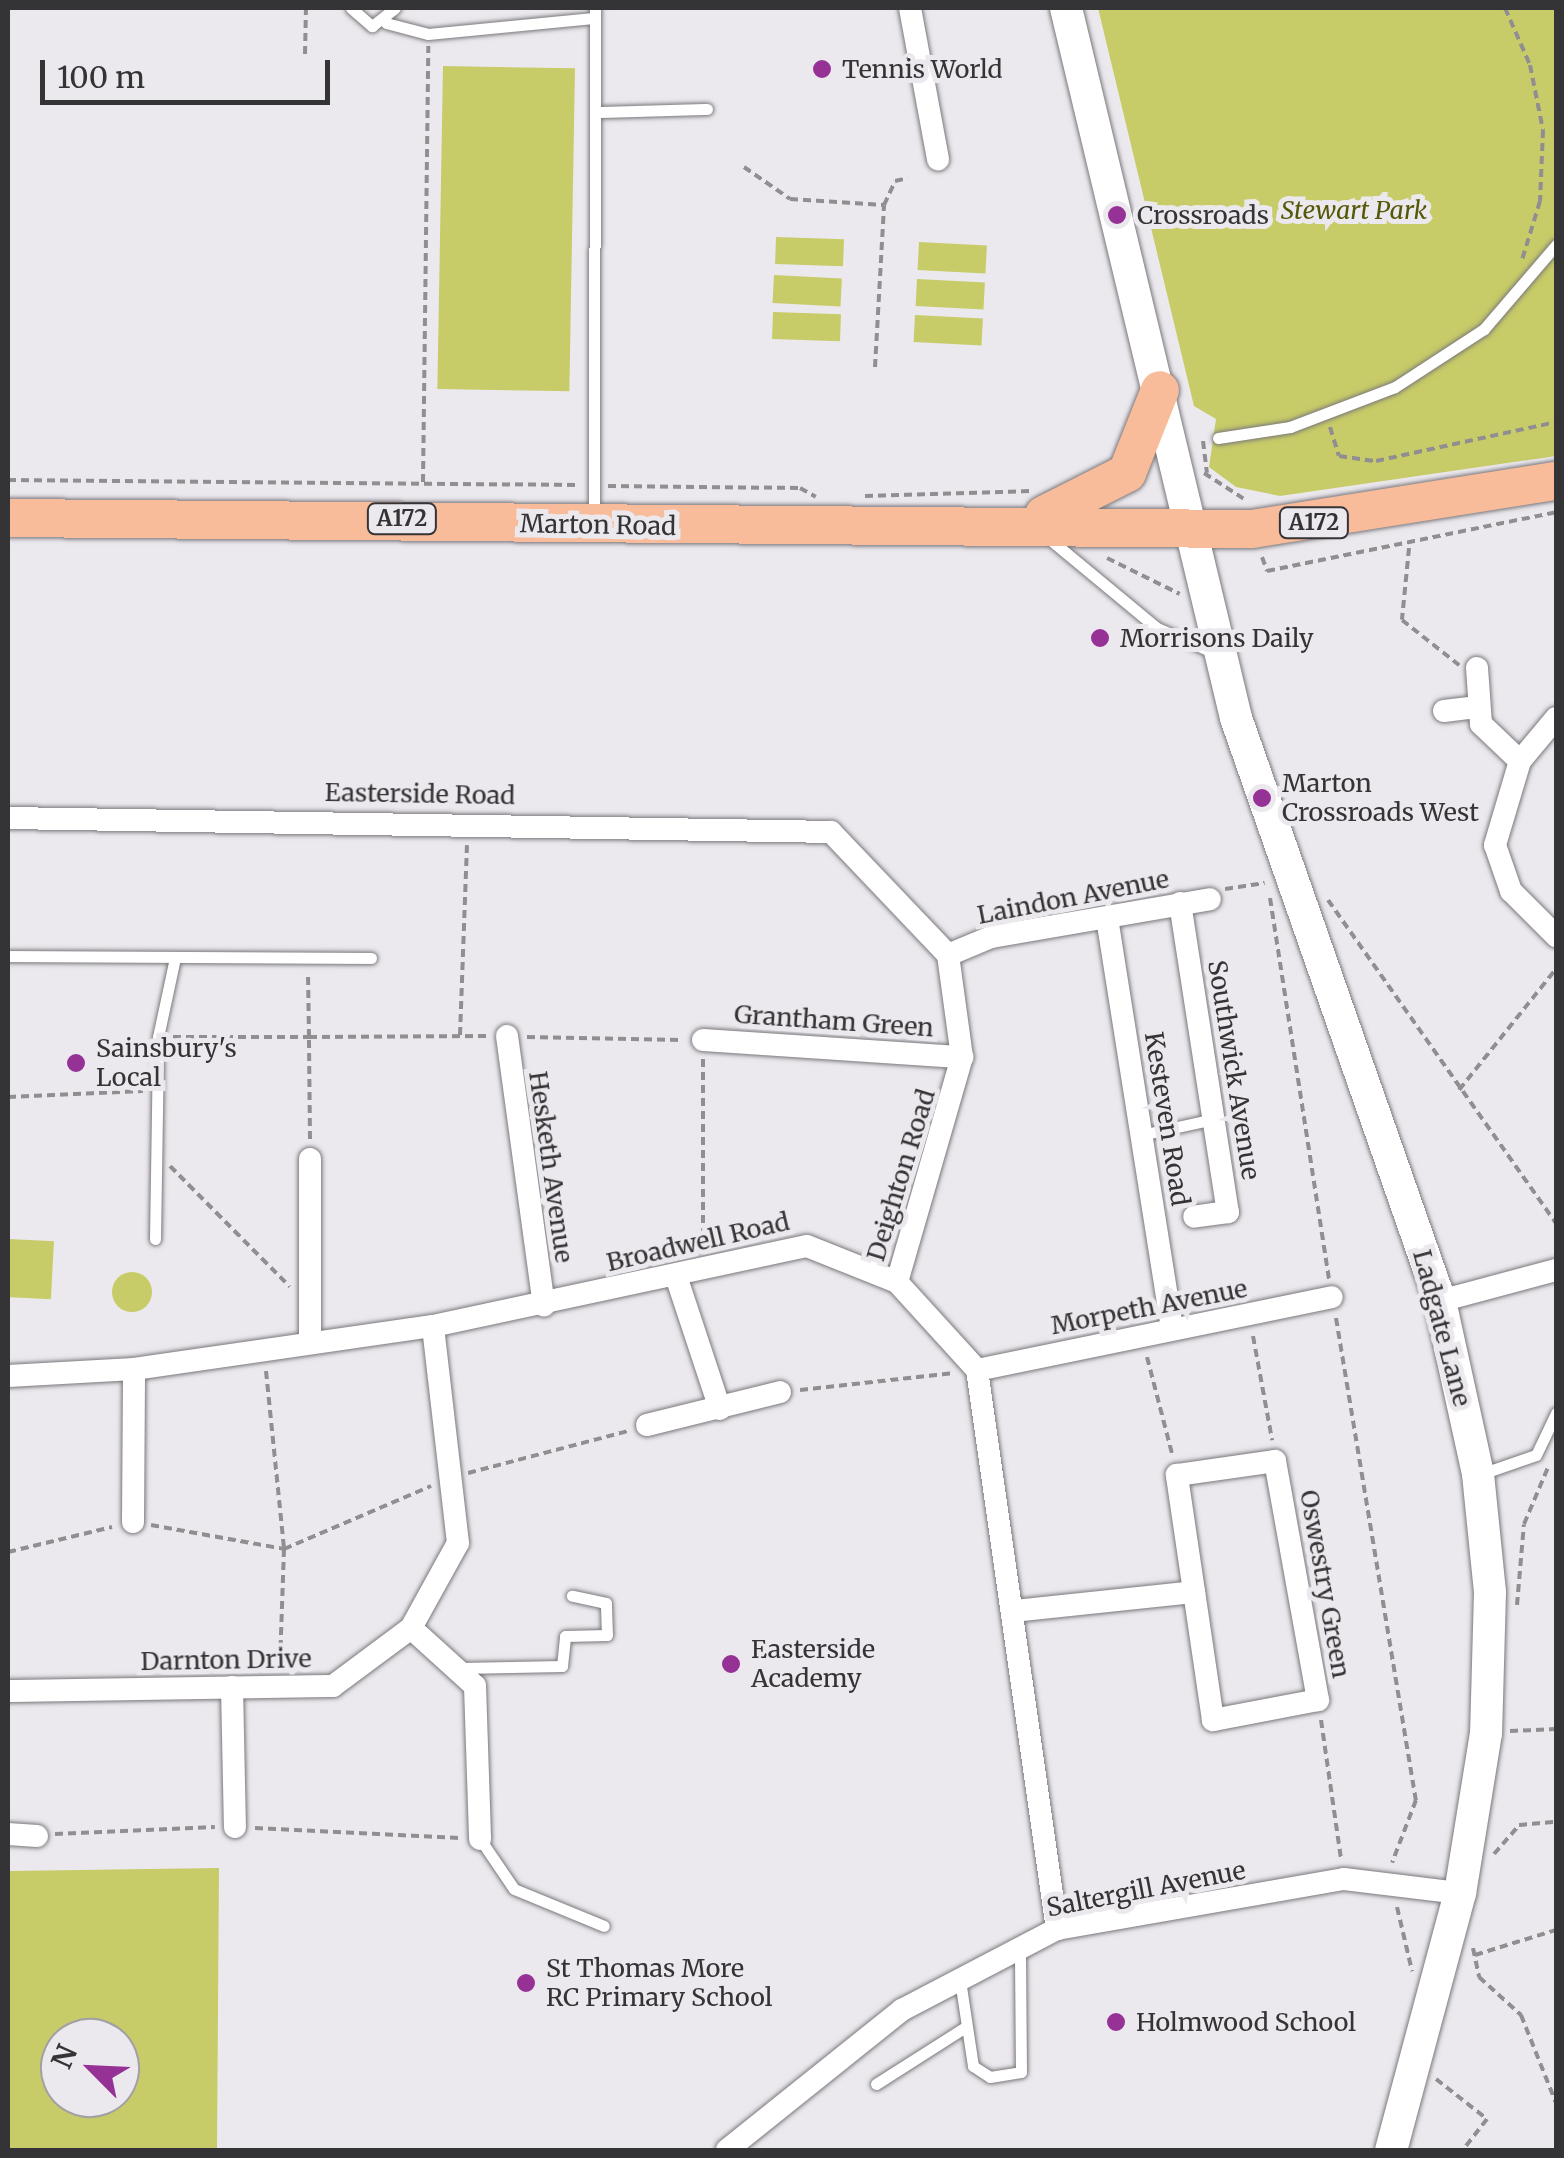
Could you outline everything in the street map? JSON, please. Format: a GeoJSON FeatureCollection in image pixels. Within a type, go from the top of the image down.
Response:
{"type":"FeatureCollection","features":[{"type":"Feature","properties":{"kind":"main road","name":"Ladgate Lane"},"geometry":{"type":"LineString","coordinates":[[1066,8],[1160,390],[1187,529],[1280,881],[1440,1301],[1478,1474],[1488,1677],[1460,1893],[1391,2150]]}},
{"type":"Feature","properties":{"kind":"main road","name":"A172"},"geometry":{"type":"LineString","coordinates":[[1028,522],[1107,491],[1127,473],[1160,390]]}},
{"type":"Feature","properties":{"kind":"main road","name":"A172"},"geometry":{"type":"LineString","coordinates":[[1187,529],[1334,520],[1556,480]]}},
{"type":"Feature","properties":{"kind":"main road","name":"Marton Road"},"geometry":{"type":"LineString","coordinates":[[8,518],[594,528],[1028,522],[1187,529]]}},
{"type":"Feature","properties":{"kind":"street"},"geometry":{"type":"LineString","coordinates":[[910,8],[938,159]]}},
{"type":"Feature","properties":{"kind":"street"},"geometry":{"type":"LineString","coordinates":[[1477,668],[1476,707],[1493,740],[1520,762]]}},
{"type":"Feature","properties":{"kind":"street"},"geometry":{"type":"LineString","coordinates":[[1444,711],[1476,707]]}},
{"type":"Feature","properties":{"kind":"street"},"geometry":{"type":"LineString","coordinates":[[1556,718],[1520,762],[1494,845],[1511,891],[1556,936]]}},
{"type":"Feature","properties":{"kind":"street","name":"Easterside Road"},"geometry":{"type":"LineString","coordinates":[[8,818],[467,820],[832,832],[948,955]]}},
{"type":"Feature","properties":{"kind":"street","name":"Laindon Avenue"},"geometry":{"type":"LineString","coordinates":[[948,955],[992,937],[1210,898]]}},
{"type":"Feature","properties":{"kind":"street","name":"Southwick Avenue"},"geometry":{"type":"LineString","coordinates":[[1180,903],[1228,1212],[1194,1217]]}},
{"type":"Feature","properties":{"kind":"street","name":"Kesteven Road"},"geometry":{"type":"LineString","coordinates":[[1107,918],[1172,1329]]}},
{"type":"Feature","properties":{"kind":"street","name":"Deighton Road"},"geometry":{"type":"LineString","coordinates":[[897,1282],[962,1057],[948,955]]}},
{"type":"Feature","properties":{"kind":"street","name":"Hesketh Avenue"},"geometry":{"type":"LineString","coordinates":[[507,1036],[544,1305]]}},
{"type":"Feature","properties":{"kind":"street","name":"Grantham Green"},"geometry":{"type":"LineString","coordinates":[[703,1040],[962,1057]]}},
{"type":"Feature","properties":{"kind":"street"},"geometry":{"type":"LineString","coordinates":[[310,1159],[310,1341]]}},
{"type":"Feature","properties":{"kind":"street","name":"Broadwell Road"},"geometry":{"type":"LineString","coordinates":[[8,1376],[134,1369],[434,1326],[808,1246],[897,1282],[976,1370]]}},
{"type":"Feature","properties":{"kind":"street"},"geometry":{"type":"LineString","coordinates":[[1440,1301],[1556,1270]]}},
{"type":"Feature","properties":{"kind":"street"},"geometry":{"type":"LineString","coordinates":[[676,1276],[720,1409]]}},
{"type":"Feature","properties":{"kind":"street","name":"Morpeth Avenue"},"geometry":{"type":"LineString","coordinates":[[976,1370],[1141,1333],[1250,1316],[1332,1297]]}},
{"type":"Feature","properties":{"kind":"street","name":"Darnton Drive"},"geometry":{"type":"LineString","coordinates":[[8,1691],[333,1686],[411,1628],[458,1543],[434,1326]]}},
{"type":"Feature","properties":{"kind":"street"},"geometry":{"type":"LineString","coordinates":[[134,1369],[134,1522]]}},
{"type":"Feature","properties":{"kind":"street"},"geometry":{"type":"LineString","coordinates":[[976,1370],[1014,1611],[1057,1930]]}},
{"type":"Feature","properties":{"kind":"street"},"geometry":{"type":"LineString","coordinates":[[646,1424],[780,1392]]}},
{"type":"Feature","properties":{"kind":"street","name":"Oswestry Green"},"geometry":{"type":"LineString","coordinates":[[1275,1461],[1318,1700],[1213,1720],[1177,1474],[1275,1461]]}},
{"type":"Feature","properties":{"kind":"street"},"geometry":{"type":"LineString","coordinates":[[1014,1611],[1194,1592]]}},
{"type":"Feature","properties":{"kind":"street"},"geometry":{"type":"LineString","coordinates":[[411,1628],[476,1686],[480,1839]]}},
{"type":"Feature","properties":{"kind":"street"},"geometry":{"type":"LineString","coordinates":[[232,1687],[235,1827]]}},
{"type":"Feature","properties":{"kind":"street"},"geometry":{"type":"LineString","coordinates":[[8,1834],[38,1836]]}},
{"type":"Feature","properties":{"kind":"street","name":"Saltergill Avenue"},"geometry":{"type":"LineString","coordinates":[[728,2150],[902,2010],[1057,1930],[1344,1879],[1460,1893]]}},
{"type":"Feature","properties":{"kind":"lane"},"geometry":{"type":"LineString","coordinates":[[351,8],[361,24],[386,23],[428,34],[594,13],[598,112],[594,528]]}},
{"type":"Feature","properties":{"kind":"lane"},"geometry":{"type":"LineString","coordinates":[[386,23],[395,8]]}},
{"type":"Feature","properties":{"kind":"lane"},"geometry":{"type":"LineString","coordinates":[[598,112],[707,108]]}},
{"type":"Feature","properties":{"kind":"lane"},"geometry":{"type":"LineString","coordinates":[[1218,438],[1335,414],[1432,365],[1506,307],[1556,245]]}},
{"type":"Feature","properties":{"kind":"lane"},"geometry":{"type":"LineString","coordinates":[[1028,522],[1157,628],[1219,655]]}},
{"type":"Feature","properties":{"kind":"lane"},"geometry":{"type":"LineString","coordinates":[[8,956],[371,958]]}},
{"type":"Feature","properties":{"kind":"lane"},"geometry":{"type":"LineString","coordinates":[[155,1239],[158,1037],[174,958]]}},
{"type":"Feature","properties":{"kind":"lane"},"geometry":{"type":"LineString","coordinates":[[1142,1135],[1214,1119]]}},
{"type":"Feature","properties":{"kind":"lane"},"geometry":{"type":"LineString","coordinates":[[1478,1474],[1536,1455],[1556,1412]]}},
{"type":"Feature","properties":{"kind":"lane"},"geometry":{"type":"LineString","coordinates":[[456,1668],[562,1666],[565,1636],[607,1635],[606,1603],[572,1596]]}},
{"type":"Feature","properties":{"kind":"lane"},"geometry":{"type":"LineString","coordinates":[[480,1839],[514,1889],[604,1926]]}},
{"type":"Feature","properties":{"kind":"lane"},"geometry":{"type":"LineString","coordinates":[[960,1980],[964,2028],[973,2066],[990,2077],[1021,2072],[1020,1949]]}},
{"type":"Feature","properties":{"kind":"lane"},"geometry":{"type":"LineString","coordinates":[[876,2084],[964,2028]]}},
{"type":"Feature","properties":{"kind":"path"},"geometry":{"type":"LineString","coordinates":[[305,54],[306,8]]}},
{"type":"Feature","properties":{"kind":"path"},"geometry":{"type":"LineString","coordinates":[[1505,8],[1534,82],[1544,165],[1533,235],[1506,307]]}},
{"type":"Feature","properties":{"kind":"path"},"geometry":{"type":"LineString","coordinates":[[424,482],[428,34]]}},
{"type":"Feature","properties":{"kind":"path"},"geometry":{"type":"LineString","coordinates":[[744,167],[790,199],[884,205]]}},
{"type":"Feature","properties":{"kind":"path"},"geometry":{"type":"LineString","coordinates":[[875,367],[884,205],[895,181],[908,178]]}},
{"type":"Feature","properties":{"kind":"path"},"geometry":{"type":"LineString","coordinates":[[1335,414],[1327,435],[1338,456],[1376,461],[1556,422]]}},
{"type":"Feature","properties":{"kind":"path"},"geometry":{"type":"LineString","coordinates":[[1207,473],[1202,442],[1218,438]]}},
{"type":"Feature","properties":{"kind":"path"},"geometry":{"type":"LineString","coordinates":[[8,480],[800,488],[834,498]]}},
{"type":"Feature","properties":{"kind":"path"},"geometry":{"type":"LineString","coordinates":[[1267,571],[1409,548],[1556,512]]}},
{"type":"Feature","properties":{"kind":"path"},"geometry":{"type":"LineString","coordinates":[[1058,546],[1124,562],[1172,596],[1205,589]]}},
{"type":"Feature","properties":{"kind":"path"},"geometry":{"type":"LineString","coordinates":[[1409,548],[1402,620],[1465,670],[1477,668]]}},
{"type":"Feature","properties":{"kind":"path"},"geometry":{"type":"LineString","coordinates":[[460,1036],[467,820]]}},
{"type":"Feature","properties":{"kind":"path"},"geometry":{"type":"LineString","coordinates":[[1280,881],[1332,1297],[1416,1800],[1392,1885],[1412,1988]]}},
{"type":"Feature","properties":{"kind":"path"},"geometry":{"type":"LineString","coordinates":[[1210,898],[1280,881],[1322,892],[1556,1223]]}},
{"type":"Feature","properties":{"kind":"path"},"geometry":{"type":"LineString","coordinates":[[158,1037],[310,1036],[308,958]]}},
{"type":"Feature","properties":{"kind":"path"},"geometry":{"type":"LineString","coordinates":[[1459,1090],[1556,970]]}},
{"type":"Feature","properties":{"kind":"path"},"geometry":{"type":"LineString","coordinates":[[8,1097],[156,1091]]}},
{"type":"Feature","properties":{"kind":"path"},"geometry":{"type":"LineString","coordinates":[[156,1152],[287,1286],[307,1290]]}},
{"type":"Feature","properties":{"kind":"path"},"geometry":{"type":"LineString","coordinates":[[1250,1316],[1275,1461]]}},
{"type":"Feature","properties":{"kind":"path"},"geometry":{"type":"LineString","coordinates":[[1141,1333],[1177,1474]]}},
{"type":"Feature","properties":{"kind":"path"},"geometry":{"type":"LineString","coordinates":[[264,1352],[284,1549],[279,1686]]}},
{"type":"Feature","properties":{"kind":"path"},"geometry":{"type":"LineString","coordinates":[[780,1392],[976,1370]]}},
{"type":"Feature","properties":{"kind":"path"},"geometry":{"type":"LineString","coordinates":[[8,1552],[134,1522],[284,1549],[451,1477],[646,1424]]}},
{"type":"Feature","properties":{"kind":"path"},"geometry":{"type":"LineString","coordinates":[[1517,1612],[1524,1524],[1556,1447]]}},
{"type":"Feature","properties":{"kind":"path"},"geometry":{"type":"LineString","coordinates":[[1318,1700],[1344,1879]]}},
{"type":"Feature","properties":{"kind":"path"},"geometry":{"type":"LineString","coordinates":[[1502,1715],[1500,1732],[1556,1729]]}},
{"type":"Feature","properties":{"kind":"path"},"geometry":{"type":"LineString","coordinates":[[1460,1893],[1519,1825],[1556,1822]]}},
{"type":"Feature","properties":{"kind":"path"},"geometry":{"type":"LineString","coordinates":[[38,1836],[235,1827],[480,1839]]}},
{"type":"Feature","properties":{"kind":"path"},"geometry":{"type":"LineString","coordinates":[[1475,1955],[1556,1930]]}},
{"type":"Feature","properties":{"kind":"path"},"geometry":{"type":"LineString","coordinates":[[1471,1940],[1479,1977],[1521,2016],[1556,2102]]}},
{"type":"Feature","properties":{"kind":"path"},"geometry":{"type":"LineString","coordinates":[[1415,2066],[1480,2104],[1482,2136],[1463,2150]]}},
{"type":"Feature","properties":{"kind":"green space","name":"Stewart Park"},"geometry":{"type":"Polygon","coordinates":[[[1098,8],[1556,8],[1556,456],[1280,496],[1236,487],[1209,467],[1216,419],[1194,406],[1098,8]]]}},
{"type":"Feature","properties":{"kind":"green space"},"geometry":{"type":"Polygon","coordinates":[[[443,66],[575,68],[569,391],[437,389],[443,66]]]}},
{"type":"Feature","properties":{"kind":"green space"},"geometry":{"type":"Polygon","coordinates":[[[776,237],[844,239],[843,266],[775,264],[776,237]]]}},
{"type":"Feature","properties":{"kind":"green space"},"geometry":{"type":"Polygon","coordinates":[[[919,242],[987,246],[985,274],[918,270],[919,242]]]}},
{"type":"Feature","properties":{"kind":"green space"},"geometry":{"type":"Polygon","coordinates":[[[774,275],[842,279],[840,307],[773,303],[774,275]]]}},
{"type":"Feature","properties":{"kind":"green space"},"geometry":{"type":"Polygon","coordinates":[[[917,279],[985,283],[983,310],[916,306],[917,279]]]}},
{"type":"Feature","properties":{"kind":"green space"},"geometry":{"type":"Polygon","coordinates":[[[773,312],[841,314],[840,341],[772,339],[773,312]]]}},
{"type":"Feature","properties":{"kind":"green space"},"geometry":{"type":"Polygon","coordinates":[[[915,315],[983,319],[981,346],[914,342],[915,315]]]}},
{"type":"Feature","properties":{"kind":"green space"},"geometry":{"type":"Polygon","coordinates":[[[9,1239],[54,1241],[51,1299],[8,1297],[9,1239]]]}},
{"type":"Feature","properties":{"kind":"green space"},"geometry":{"type":"Polygon","coordinates":[[[132,1272],[146,1278],[152,1292],[146,1306],[132,1312],[118,1306],[112,1292],[118,1278],[132,1272]]]}},
{"type":"Feature","properties":{"kind":"green space"},"geometry":{"type":"Polygon","coordinates":[[[219,1868],[217,2150],[8,2150],[8,1871],[219,1868]]]}},
{"type":"Feature","properties":{"kind":"place","name":"Tennis World"},"geometry":{"type":"Point","coordinates":[822,69]}},
{"type":"Feature","properties":{"kind":"place","name":"Crossroads"},"geometry":{"type":"Point","coordinates":[1117,215]}},
{"type":"Feature","properties":{"kind":"place","name":"Morrisons Daily"},"geometry":{"type":"Point","coordinates":[1100,638]}},
{"type":"Feature","properties":{"kind":"place","name":"Marton Crossroads West"},"geometry":{"type":"Point","coordinates":[1262,798]}},
{"type":"Feature","properties":{"kind":"place","name":"Sainsbury's Local"},"geometry":{"type":"Point","coordinates":[76,1063]}},
{"type":"Feature","properties":{"kind":"place","name":"Easterside Academy"},"geometry":{"type":"Point","coordinates":[731,1664]}},
{"type":"Feature","properties":{"kind":"place","name":"St Thomas More RC Primary School"},"geometry":{"type":"Point","coordinates":[526,1983]}},
{"type":"Feature","properties":{"kind":"place","name":"Holmwood School"},"geometry":{"type":"Point","coordinates":[1116,2022]}}]}
